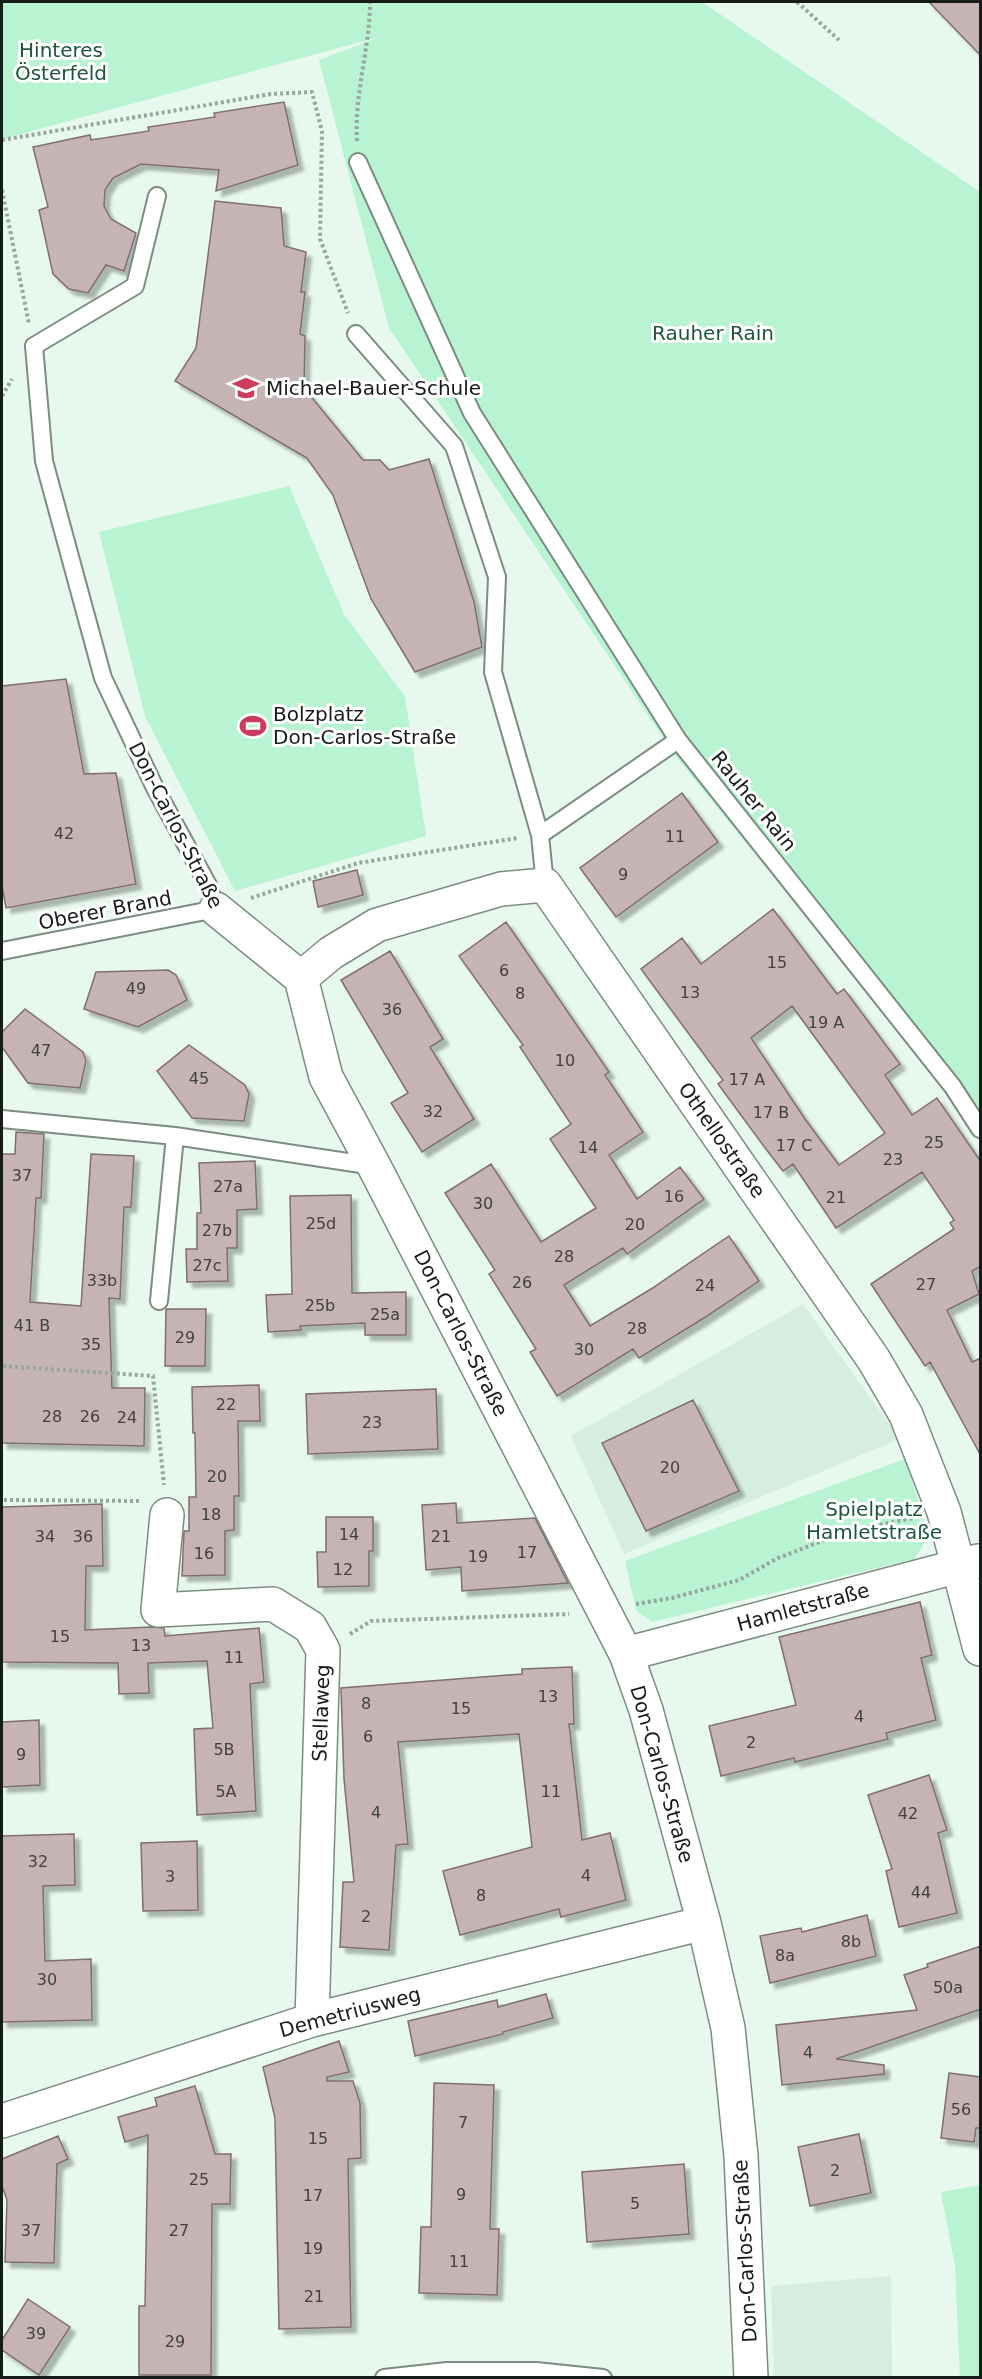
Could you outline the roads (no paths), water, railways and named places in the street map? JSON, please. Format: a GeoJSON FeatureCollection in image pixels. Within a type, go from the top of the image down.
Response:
{"type":"FeatureCollection","features":[{"type":"Feature","properties":{"kind":"street"},"geometry":{"type":"LineString","coordinates":[[301,978],[331,953],[377,926],[501,889],[545,885]]}},
{"type":"Feature","properties":{"kind":"street","name":"Othellostraße"},"geometry":{"type":"LineString","coordinates":[[545,885],[874,1360],[906,1415],[944,1512],[970,1563],[981,1649]]}},
{"type":"Feature","properties":{"kind":"street","name":"Don-Carlos-Straße"},"geometry":{"type":"LineString","coordinates":[[216,909],[301,978],[326,1077],[626,1654],[646,1710],[704,1923],[729,2040],[741,2156],[751,2378]]}},
{"type":"Feature","properties":{"kind":"street","name":"Stellaweg"},"geometry":{"type":"LineString","coordinates":[[166,1508],[158,1610],[273,1604],[310,1627],[323,1650],[312,2020]]}},
{"type":"Feature","properties":{"kind":"street","name":"Hamletstraße"},"geometry":{"type":"LineString","coordinates":[[626,1654],[970,1563]]}},
{"type":"Feature","properties":{"kind":"street","name":"Demetriusweg"},"geometry":{"type":"LineString","coordinates":[[2,2121],[312,2020],[704,1923]]}},
{"type":"Feature","properties":{"kind":"lane","name":"Rauher Rain"},"geometry":{"type":"LineString","coordinates":[[358,162],[472,413],[678,740],[953,1087],[981,1129]]}},
{"type":"Feature","properties":{"kind":"lane","name":"Don-Carlos-Straße"},"geometry":{"type":"LineString","coordinates":[[157,196],[135,286],[33,346],[44,461],[103,678],[155,788],[208,885],[216,909]]}},
{"type":"Feature","properties":{"kind":"lane"},"geometry":{"type":"LineString","coordinates":[[356,334],[454,446],[497,577],[493,672],[540,835],[545,885]]}},
{"type":"Feature","properties":{"kind":"lane"},"geometry":{"type":"LineString","coordinates":[[540,835],[678,740]]}},
{"type":"Feature","properties":{"kind":"lane","name":"Oberer Brand"},"geometry":{"type":"LineString","coordinates":[[2,951],[216,909]]}},
{"type":"Feature","properties":{"kind":"lane"},"geometry":{"type":"LineString","coordinates":[[2,1119],[175,1136],[374,1166]]}},
{"type":"Feature","properties":{"kind":"lane"},"geometry":{"type":"LineString","coordinates":[[159,1301],[175,1136]]}},
{"type":"Feature","properties":{"kind":"lane"},"geometry":{"type":"LineString","coordinates":[[384,2378],[447,2371],[536,2371],[603,2378]]}},
{"type":"Feature","properties":{"kind":"place","name":"Michael-Bauer-Schule"},"geometry":{"type":"Point","coordinates":[246,388]}},
{"type":"Feature","properties":{"kind":"place","name":"Bolzplatz Don-Carlos-Straße"},"geometry":{"type":"Point","coordinates":[253,726]}},
{"type":"Feature","properties":{"kind":"park label","name":"Hinteres Österfeld"},"geometry":{"type":"Point","coordinates":[61,62]}},
{"type":"Feature","properties":{"kind":"park label","name":"Spielplatz Hamletstraße"},"geometry":{"type":"Point","coordinates":[874,1520]}}]}
